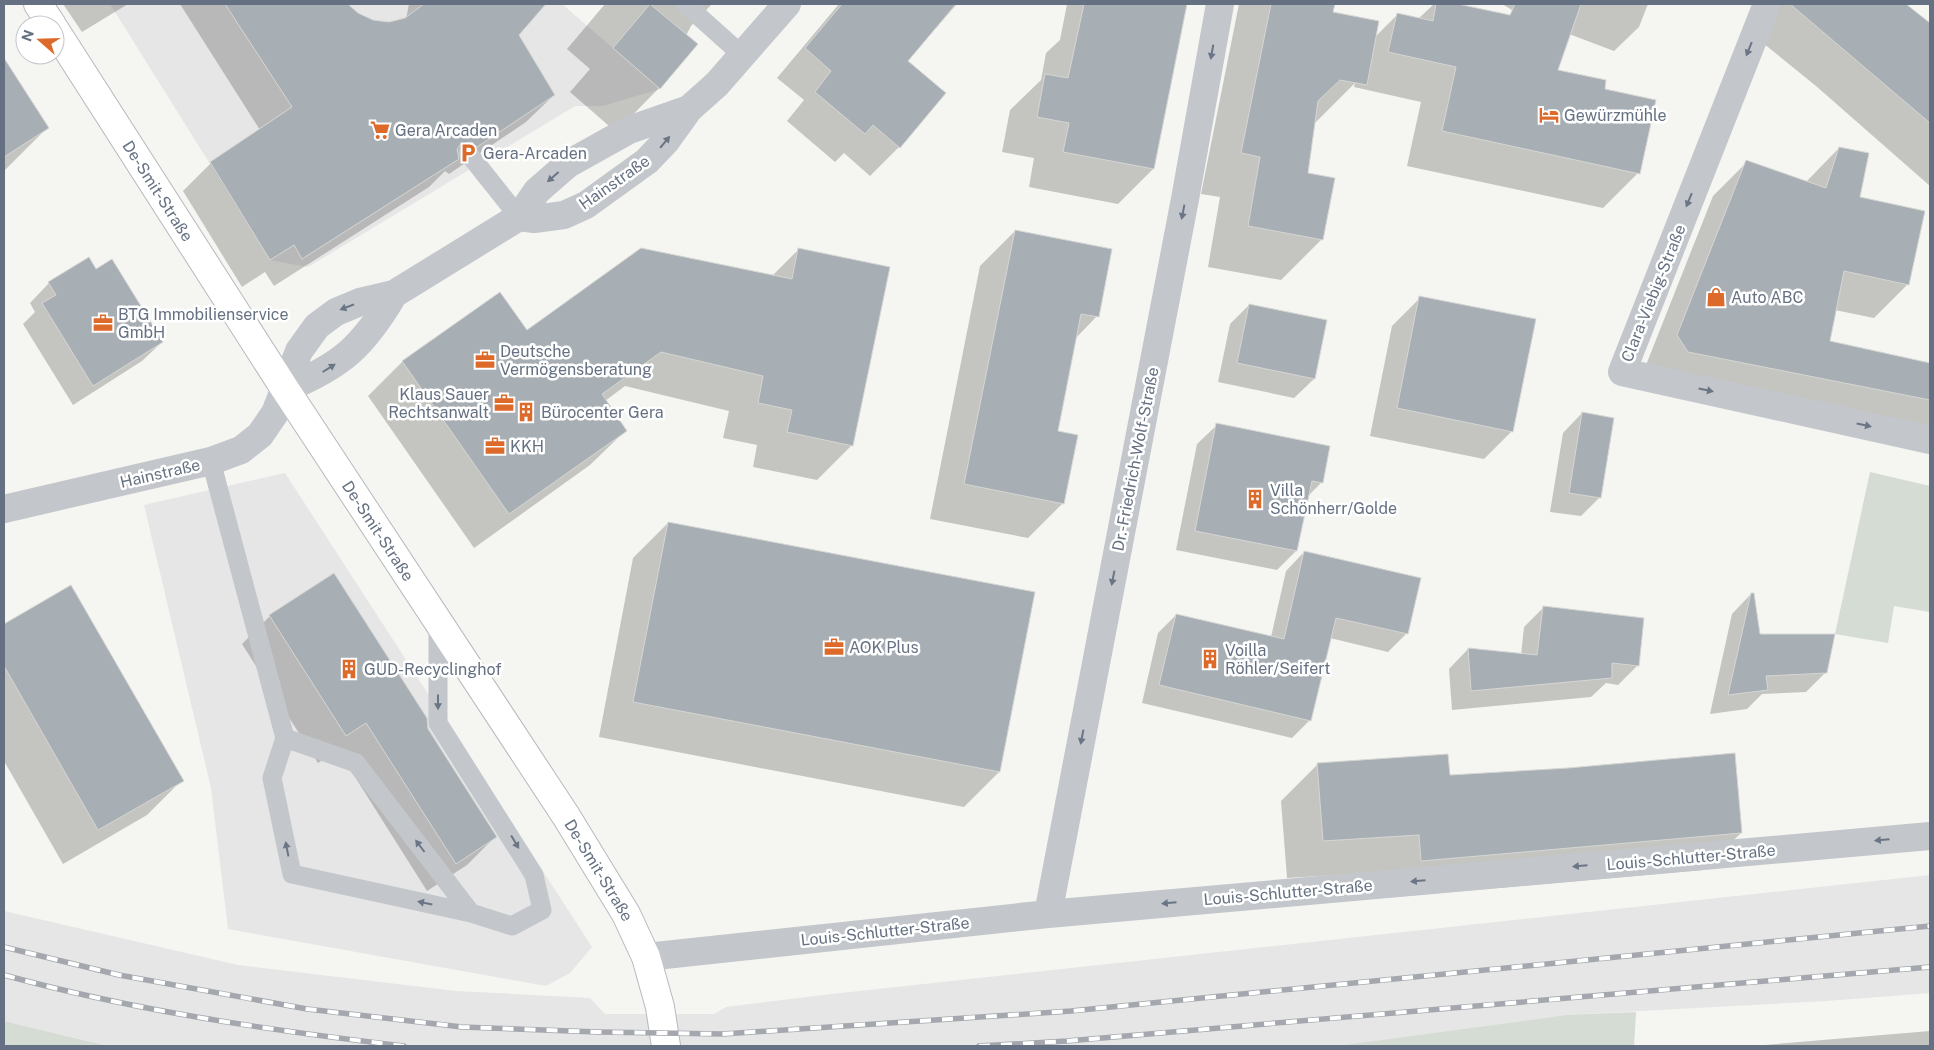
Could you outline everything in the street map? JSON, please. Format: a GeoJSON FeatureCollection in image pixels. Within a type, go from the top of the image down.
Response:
{"type":"FeatureCollection","features":[{"type":"Feature","properties":{"kind":"main road"},"geometry":{"type":"LineString","coordinates":[[38,4],[45,15]]}},
{"type":"Feature","properties":{"kind":"main road","name":"De-Smit-Straße"},"geometry":{"type":"LineString","coordinates":[[65,46],[286,389],[566,816],[626,914],[646,957],[660,1007],[666,1046]]}},
{"type":"Feature","properties":{"kind":"street","name":"Hainstraße"},"geometry":{"type":"LineString","coordinates":[[519,217],[534,219],[564,215],[586,206],[647,161],[666,142],[689,109],[717,84],[786,4]]}},
{"type":"Feature","properties":{"kind":"street","name":"Dr.-Friedrich-Wolf-Straße"},"geometry":{"type":"LineString","coordinates":[[1048,914],[1185,199],[1220,4]]}},
{"type":"Feature","properties":{"kind":"street","name":"Clara-Viebig-Straße"},"geometry":{"type":"LineString","coordinates":[[1767,4],[1622,372],[1930,440]]}},
{"type":"Feature","properties":{"kind":"street","name":"Hainstraße"},"geometry":{"type":"LineString","coordinates":[[4,509],[211,462],[241,450],[260,435],[275,413],[286,389],[299,351],[317,326],[336,312],[360,302],[394,294],[519,217],[537,191],[568,164],[629,130],[689,109]]}},
{"type":"Feature","properties":{"kind":"street","name":"Hainstraße"},"geometry":{"type":"LineString","coordinates":[[286,389],[315,377],[342,360],[358,346],[375,326],[394,294]]}},
{"type":"Feature","properties":{"kind":"street","name":"Louis-Schlutter-Straße"},"geometry":{"type":"LineString","coordinates":[[646,957],[1048,914],[1930,836]]}},
{"type":"Feature","properties":{"kind":"lane"},"geometry":{"type":"LineString","coordinates":[[685,4],[742,55]]}},
{"type":"Feature","properties":{"kind":"lane"},"geometry":{"type":"LineString","coordinates":[[468,153],[519,217]]}},
{"type":"Feature","properties":{"kind":"lane"},"geometry":{"type":"LineString","coordinates":[[211,462],[285,738],[272,778],[292,874],[471,913],[512,926],[542,910],[534,875],[438,723],[438,619]]}},
{"type":"Feature","properties":{"kind":"lane"},"geometry":{"type":"LineString","coordinates":[[285,738],[356,763],[471,913]]}},
{"type":"Feature","properties":{"kind":"shaded area","name":"Gera Arcaden"},"geometry":{"type":"Polygon","coordinates":[[[110,4],[562,4],[660,89],[602,106],[575,106],[308,267],[270,260],[110,4]]]}},
{"type":"Feature","properties":{"kind":"shaded area"},"geometry":{"type":"Polygon","coordinates":[[[1870,472],[1930,486],[1930,612],[1894,606],[1888,643],[1835,634],[1870,472]]]}},
{"type":"Feature","properties":{"kind":"shaded area"},"geometry":{"type":"Polygon","coordinates":[[[285,473],[592,947],[570,973],[546,986],[228,929],[211,788],[144,505],[285,473]]]}},
{"type":"Feature","properties":{"kind":"shaded area"},"geometry":{"type":"Polygon","coordinates":[[[1930,875],[1930,993],[1826,1001],[1566,1015],[1336,1046],[109,1046],[4,1021],[4,911],[238,965],[456,991],[590,998],[605,1014],[714,1014],[726,1007],[823,995],[1930,875]]]}},
{"type":"Feature","properties":{"kind":"shaded area"},"geometry":{"type":"Polygon","coordinates":[[[1636,1012],[1634,1046],[1336,1046],[1566,1015],[1636,1012]]]}},
{"type":"Feature","properties":{"kind":"shaded area"},"geometry":{"type":"Polygon","coordinates":[[[4,1021],[108,1046],[4,1046],[4,1021]]]}},
{"type":"Feature","properties":{"kind":"building","name":"Gera Arcaden"},"geometry":{"type":"Polygon","coordinates":[[[225,4],[348,4],[358,13],[373,20],[389,22],[405,18],[424,4],[546,4],[519,35],[555,95],[477,147],[472,142],[461,144],[457,149],[459,159],[302,259],[294,245],[270,260],[210,162],[292,107],[225,4]]]}},
{"type":"Feature","properties":{"kind":"building"},"geometry":{"type":"Polygon","coordinates":[[[650,4],[698,44],[660,89],[613,48],[650,4]]]}},
{"type":"Feature","properties":{"kind":"building"},"geometry":{"type":"Polygon","coordinates":[[[842,4],[956,4],[908,61],[946,93],[900,148],[873,125],[865,134],[815,92],[831,71],[805,48],[842,4]]]}},
{"type":"Feature","properties":{"kind":"building"},"geometry":{"type":"Polygon","coordinates":[[[1084,4],[1187,4],[1154,169],[1063,152],[1069,123],[1037,117],[1045,74],[1068,78],[1084,4]]]}},
{"type":"Feature","properties":{"kind":"building"},"geometry":{"type":"Polygon","coordinates":[[[1271,4],[1335,4],[1333,12],[1379,21],[1367,85],[1340,80],[1318,101],[1308,173],[1335,178],[1323,240],[1248,226],[1260,157],[1241,153],[1271,4]]]}},
{"type":"Feature","properties":{"kind":"building","name":"Gewürzmühle"},"geometry":{"type":"Polygon","coordinates":[[[1436,4],[1458,4],[1510,15],[1515,4],[1581,4],[1558,70],[1606,80],[1605,89],[1656,100],[1640,174],[1442,131],[1456,67],[1388,52],[1397,13],[1433,21],[1436,4]]]}},
{"type":"Feature","properties":{"kind":"building"},"geometry":{"type":"Polygon","coordinates":[[[1790,4],[1906,4],[1930,23],[1930,123],[1790,4]]]}},
{"type":"Feature","properties":{"kind":"building"},"geometry":{"type":"Polygon","coordinates":[[[4,58],[49,128],[4,157],[4,58]]]}},
{"type":"Feature","properties":{"kind":"building"},"geometry":{"type":"Polygon","coordinates":[[[1839,147],[1869,153],[1860,197],[1925,211],[1909,285],[1844,271],[1830,341],[1930,363],[1930,400],[1688,352],[1677,335],[1746,160],[1826,188],[1839,147]]]}},
{"type":"Feature","properties":{"kind":"building"},"geometry":{"type":"Polygon","coordinates":[[[1015,230],[1112,249],[1099,317],[1081,314],[1058,431],[1078,435],[1064,504],[964,484],[1015,230]]]}},
{"type":"Feature","properties":{"kind":"building"},"geometry":{"type":"Polygon","coordinates":[[[641,248],[792,279],[798,248],[890,267],[853,446],[787,432],[792,410],[758,403],[763,376],[661,352],[602,394],[627,431],[509,514],[402,361],[500,292],[527,330],[641,248]]]}},
{"type":"Feature","properties":{"kind":"building","name":"BTG Immobilienservice GmbH"},"geometry":{"type":"Polygon","coordinates":[[[89,257],[96,269],[112,259],[163,342],[93,386],[42,303],[56,295],[48,282],[89,257]]]}},
{"type":"Feature","properties":{"kind":"building"},"geometry":{"type":"Polygon","coordinates":[[[1419,296],[1536,319],[1513,432],[1397,408],[1419,296]]]}},
{"type":"Feature","properties":{"kind":"building"},"geometry":{"type":"Polygon","coordinates":[[[1249,304],[1327,320],[1315,379],[1237,363],[1249,304]]]}},
{"type":"Feature","properties":{"kind":"building"},"geometry":{"type":"Polygon","coordinates":[[[1582,412],[1614,418],[1601,498],[1569,493],[1582,412]]]}},
{"type":"Feature","properties":{"kind":"building","name":"Villa Schönherr/Golde"},"geometry":{"type":"Polygon","coordinates":[[[1216,423],[1330,446],[1323,483],[1312,481],[1297,551],[1195,531],[1216,423]]]}},
{"type":"Feature","properties":{"kind":"building","name":"AOK Plus"},"geometry":{"type":"Polygon","coordinates":[[[668,522],[1035,592],[1000,772],[633,702],[668,522]]]}},
{"type":"Feature","properties":{"kind":"building"},"geometry":{"type":"Polygon","coordinates":[[[1304,551],[1421,578],[1408,634],[1336,618],[1311,721],[1159,685],[1176,614],[1284,639],[1304,551]]]}},
{"type":"Feature","properties":{"kind":"building","name":"GUD-Recyclinghof"},"geometry":{"type":"Polygon","coordinates":[[[334,573],[427,718],[428,729],[497,837],[456,864],[366,723],[346,736],[269,615],[334,573]]]}},
{"type":"Feature","properties":{"kind":"building"},"geometry":{"type":"Polygon","coordinates":[[[71,585],[184,781],[98,830],[4,666],[4,624],[71,585]]]}},
{"type":"Feature","properties":{"kind":"building"},"geometry":{"type":"Polygon","coordinates":[[[1751,593],[1754,593],[1760,634],[1835,634],[1827,673],[1766,676],[1768,690],[1728,695],[1751,593]]]}},
{"type":"Feature","properties":{"kind":"building"},"geometry":{"type":"Polygon","coordinates":[[[1543,606],[1644,618],[1639,666],[1612,663],[1612,678],[1471,691],[1468,648],[1537,655],[1543,606]]]}},
{"type":"Feature","properties":{"kind":"building"},"geometry":{"type":"Polygon","coordinates":[[[1735,753],[1742,833],[1421,861],[1419,835],[1323,841],[1317,763],[1448,754],[1450,775],[1568,768],[1735,753]]]}},
{"type":"Feature","properties":{"kind":"railway"},"geometry":{"type":"LineString","coordinates":[[4,947],[119,975],[307,1009],[462,1027],[723,1034],[1071,1011],[1930,926]]}},
{"type":"Feature","properties":{"kind":"railway"},"geometry":{"type":"LineString","coordinates":[[979,1046],[1067,1041],[1930,967]]}},
{"type":"Feature","properties":{"kind":"railway"},"geometry":{"type":"LineString","coordinates":[[4,975],[103,999],[202,1018],[404,1046]]}},
{"type":"Feature","properties":{"kind":"place","name":"Gewürzmühle"},"geometry":{"type":"Point","coordinates":[1549,115]}},
{"type":"Feature","properties":{"kind":"place","name":"Gera Arcaden"},"geometry":{"type":"Point","coordinates":[380,130]}},
{"type":"Feature","properties":{"kind":"place","name":"Gera-Arcaden"},"geometry":{"type":"Point","coordinates":[468,153]}},
{"type":"Feature","properties":{"kind":"place","name":"Auto ABC"},"geometry":{"type":"Point","coordinates":[1716,297]}},
{"type":"Feature","properties":{"kind":"place","name":"BTG Immobilienservice GmbH"},"geometry":{"type":"Point","coordinates":[103,323]}},
{"type":"Feature","properties":{"kind":"place","name":"Deutsche Vermögensberatung"},"geometry":{"type":"Point","coordinates":[485,360]}},
{"type":"Feature","properties":{"kind":"place","name":"Klaus Sauer Rechtsanwalt"},"geometry":{"type":"Point","coordinates":[504,403]}},
{"type":"Feature","properties":{"kind":"place","name":"Bürocenter Gera"},"geometry":{"type":"Point","coordinates":[526,412]}},
{"type":"Feature","properties":{"kind":"place","name":"KKH"},"geometry":{"type":"Point","coordinates":[495,446]}},
{"type":"Feature","properties":{"kind":"place","name":"Villa Schönherr/Golde"},"geometry":{"type":"Point","coordinates":[1255,499]}},
{"type":"Feature","properties":{"kind":"place","name":"AOK Plus"},"geometry":{"type":"Point","coordinates":[834,647]}},
{"type":"Feature","properties":{"kind":"place","name":"Voilla Röhler/Seifert"},"geometry":{"type":"Point","coordinates":[1210,659]}},
{"type":"Feature","properties":{"kind":"place","name":"GUD-Recyclinghof"},"geometry":{"type":"Point","coordinates":[349,669]}}]}
